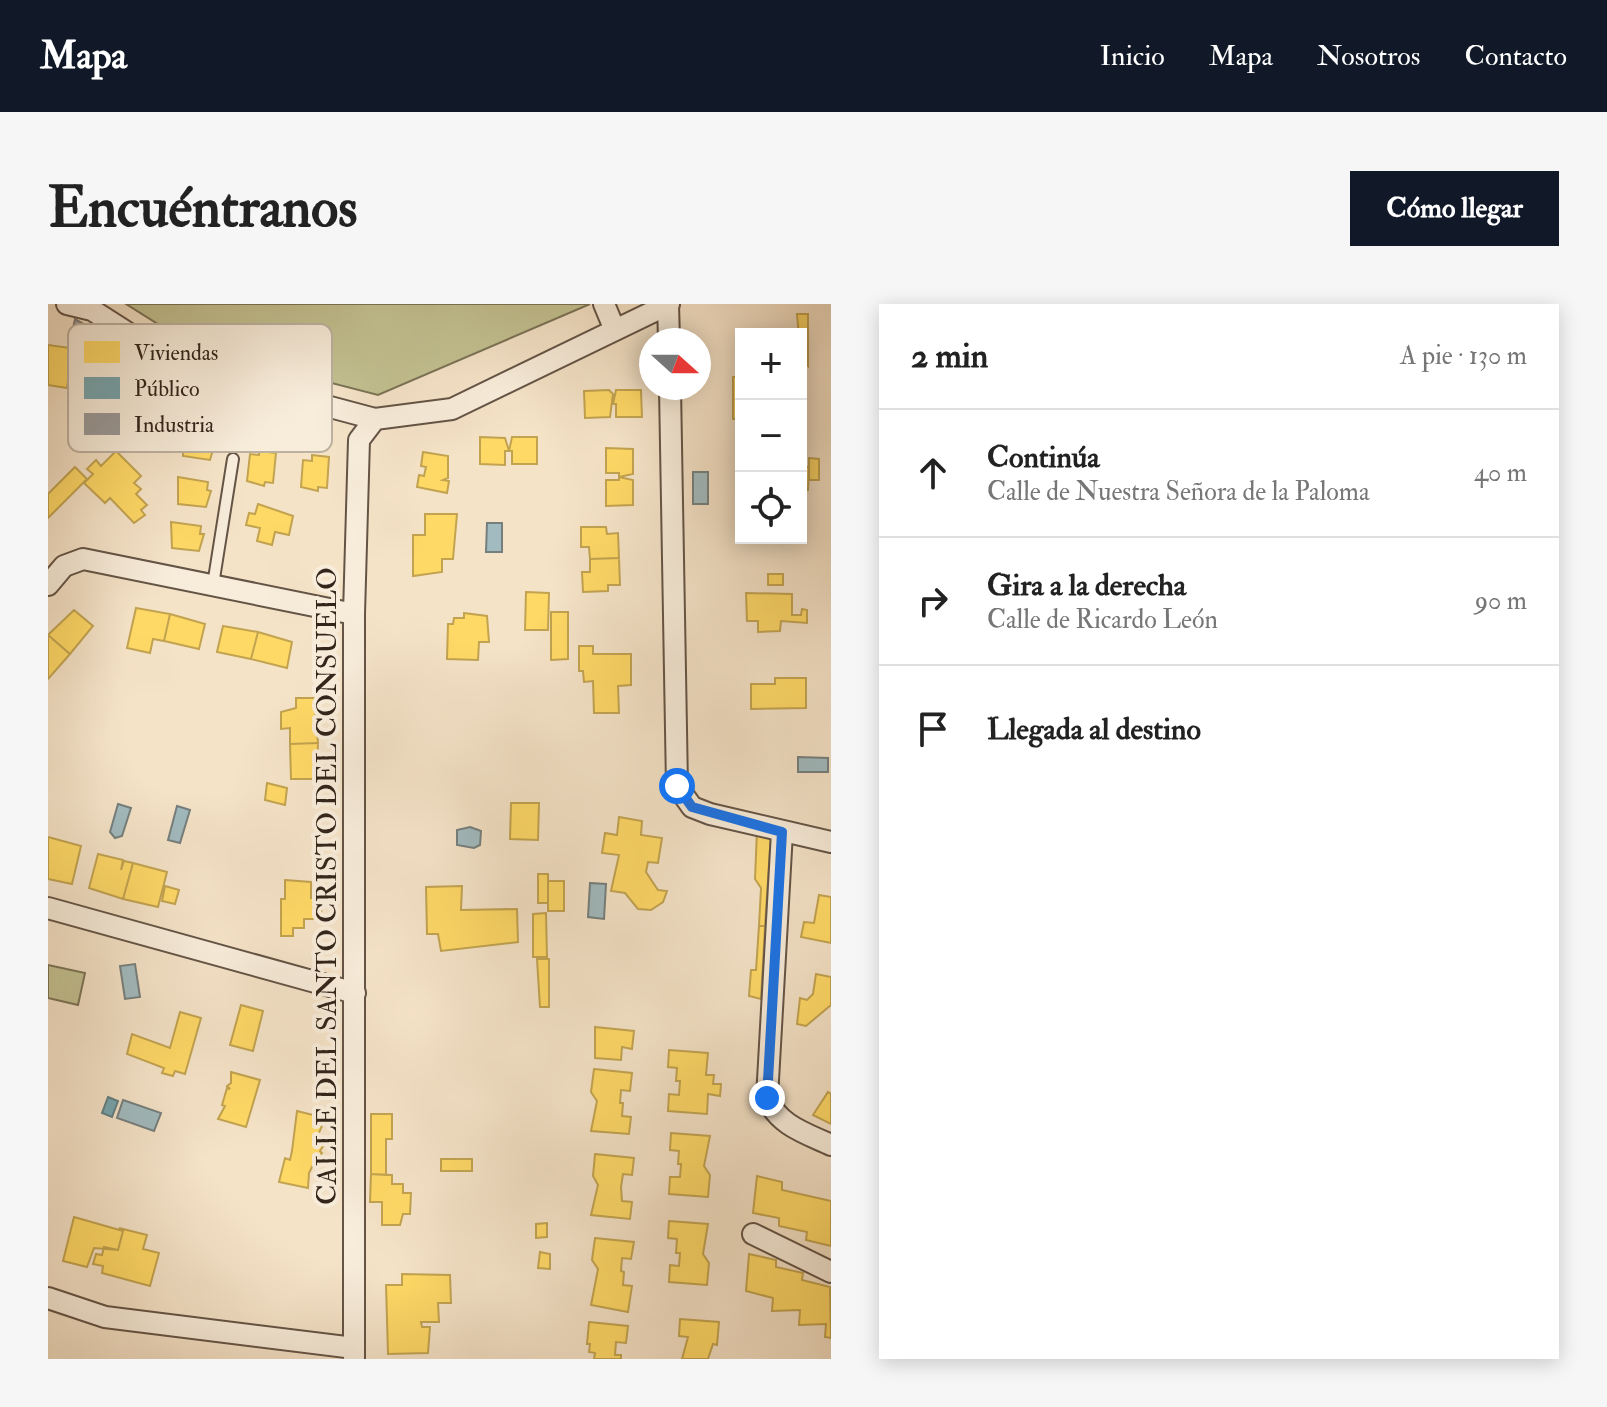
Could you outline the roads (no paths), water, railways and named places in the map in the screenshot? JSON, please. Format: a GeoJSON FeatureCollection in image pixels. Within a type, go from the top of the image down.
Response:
{"type":"FeatureCollection","features":[{"type":"Feature","properties":{"kind":"street"},"geometry":{"type":"LineString","coordinates":[[67,304],[92,310],[114,324]]}},
{"type":"Feature","properties":{"kind":"street"},"geometry":{"type":"LineString","coordinates":[[604,304],[614,328]]}},
{"type":"Feature","properties":{"kind":"street"},"geometry":{"type":"LineString","coordinates":[[332,407],[375,419],[452,409],[668,304],[669,328]]}},
{"type":"Feature","properties":{"kind":"street"},"geometry":{"type":"LineString","coordinates":[[670,400],[677,786],[692,807],[831,842]]}},
{"type":"Feature","properties":{"kind":"street","name":"CALLE DEL SANTO CRISTO DEL CONSUELO"},"geometry":{"type":"LineString","coordinates":[[354,1353],[354,614],[359,440],[375,419]]}},
{"type":"Feature","properties":{"kind":"street"},"geometry":{"type":"LineString","coordinates":[[48,585],[64,566],[83,559],[354,614]]}},
{"type":"Feature","properties":{"kind":"street"},"geometry":{"type":"LineString","coordinates":[[782,832],[767,1098],[773,1113],[787,1124],[831,1145]]}},
{"type":"Feature","properties":{"kind":"street"},"geometry":{"type":"LineString","coordinates":[[48,908],[355,993]]}},
{"type":"Feature","properties":{"kind":"street"},"geometry":{"type":"LineString","coordinates":[[753,1234],[831,1272]]}},
{"type":"Feature","properties":{"kind":"street"},"geometry":{"type":"LineString","coordinates":[[48,1298],[105,1317],[354,1353]]}},
{"type":"Feature","properties":{"kind":"lane"},"geometry":{"type":"LineString","coordinates":[[213,585],[233,459]]}},
{"type":"Feature","properties":{"kind":"water"},"geometry":{"type":"Polygon","coordinates":[[[693,472],[708,472],[708,504],[693,504],[693,472]]]}},
{"type":"Feature","properties":{"kind":"water"},"geometry":{"type":"Polygon","coordinates":[[[487,523],[502,523],[502,552],[486,552],[487,523]]]}},
{"type":"Feature","properties":{"kind":"water"},"geometry":{"type":"Polygon","coordinates":[[[798,757],[828,758],[828,772],[798,772],[798,757]]]}},
{"type":"Feature","properties":{"kind":"water"},"geometry":{"type":"Polygon","coordinates":[[[118,804],[131,808],[122,836],[115,838],[110,832],[118,804]]]}},
{"type":"Feature","properties":{"kind":"water"},"geometry":{"type":"Polygon","coordinates":[[[177,806],[190,810],[180,843],[168,840],[177,806]]]}},
{"type":"Feature","properties":{"kind":"water"},"geometry":{"type":"Polygon","coordinates":[[[470,827],[481,831],[480,845],[474,848],[457,845],[457,830],[470,827]]]}},
{"type":"Feature","properties":{"kind":"water"},"geometry":{"type":"Polygon","coordinates":[[[590,883],[606,884],[604,919],[588,917],[590,883]]]}},
{"type":"Feature","properties":{"kind":"water"},"geometry":{"type":"Polygon","coordinates":[[[135,964],[140,997],[125,999],[120,966],[135,964]]]}},
{"type":"Feature","properties":{"kind":"water"},"geometry":{"type":"Polygon","coordinates":[[[123,1100],[161,1113],[154,1131],[117,1118],[123,1100]]]}}]}
